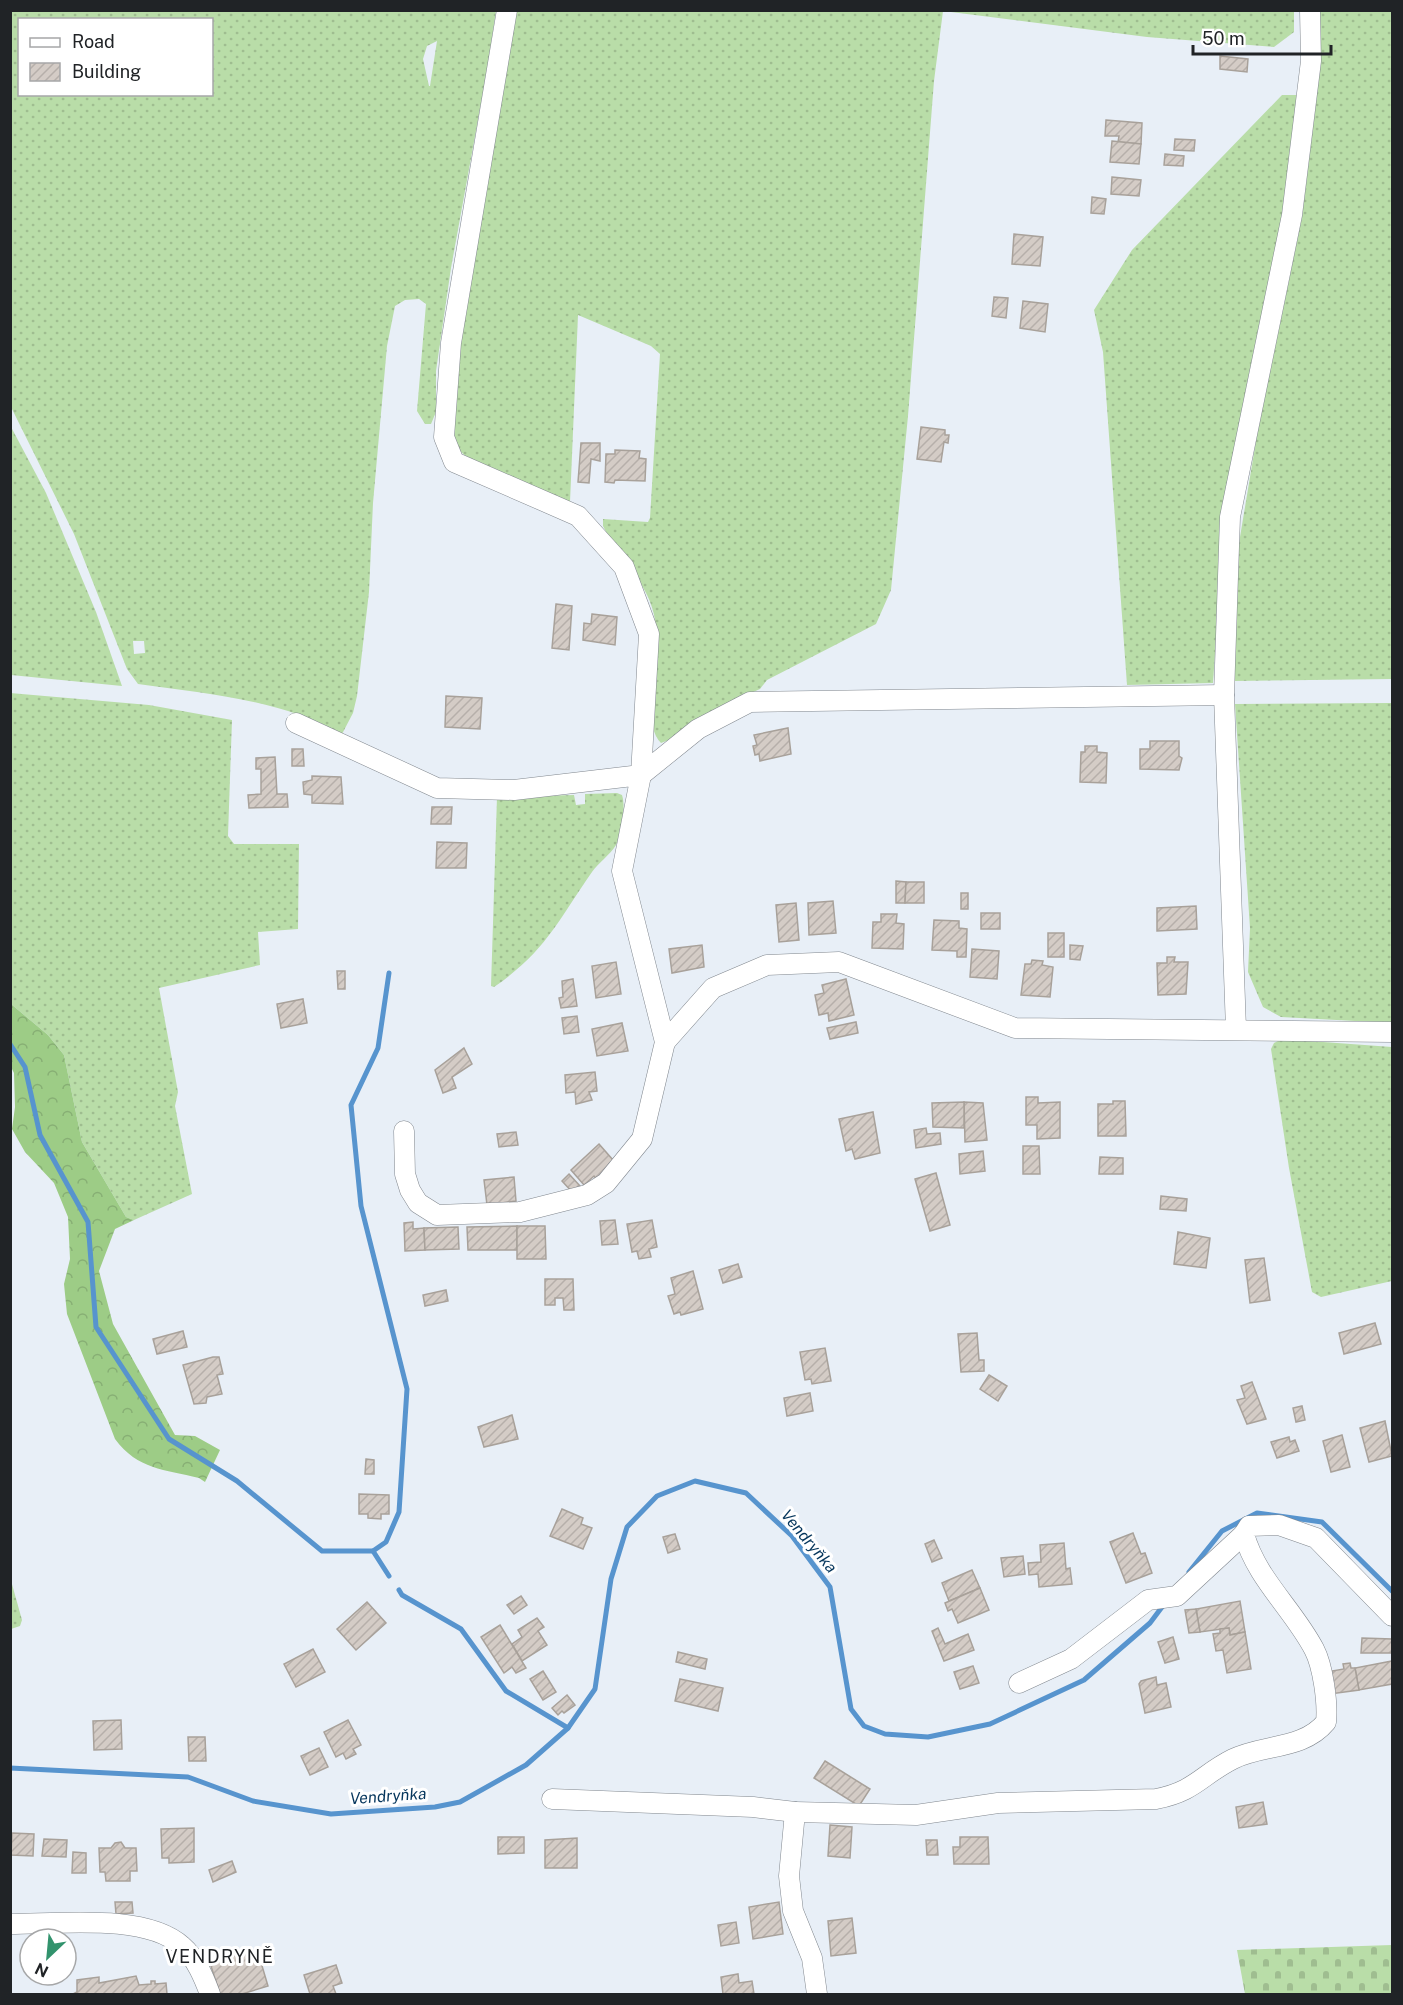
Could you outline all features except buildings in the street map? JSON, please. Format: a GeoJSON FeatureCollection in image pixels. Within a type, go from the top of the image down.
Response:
{"type":"FeatureCollection","features":[{"type":"Feature","properties":{"kind":"street"},"geometry":{"type":"LineString","coordinates":[[404,1131],[405,1174],[410,1191],[418,1203],[437,1215],[520,1212],[587,1195],[606,1183],[642,1140],[665,1042],[622,871],[641,775],[649,634],[624,567],[578,516],[454,462],[444,437],[451,343],[507,10]]}},
{"type":"Feature","properties":{"kind":"street"},"geometry":{"type":"LineString","coordinates":[[1236,1029],[1224,696],[1230,517],[1292,215],[1311,61],[1310,10]]}},
{"type":"Feature","properties":{"kind":"street"},"geometry":{"type":"LineString","coordinates":[[296,723],[437,788],[514,790],[641,775],[698,729],[750,702],[1224,696]]}},
{"type":"Feature","properties":{"kind":"street"},"geometry":{"type":"LineString","coordinates":[[665,1042],[713,988],[767,965],[838,962],[1015,1028],[1392,1032]]}},
{"type":"Feature","properties":{"kind":"street"},"geometry":{"type":"LineString","coordinates":[[1018,1683],[1071,1659],[1148,1600],[1177,1596],[1250,1526],[1280,1525],[1316,1538],[1392,1616]]}},
{"type":"Feature","properties":{"kind":"street"},"geometry":{"type":"LineString","coordinates":[[552,1799],[753,1807],[795,1812],[916,1815],[998,1803],[1156,1799],[1176,1795],[1192,1788],[1234,1759],[1310,1738],[1326,1722],[1327,1711],[1315,1650],[1250,1555],[1244,1534]]}},
{"type":"Feature","properties":{"kind":"street"},"geometry":{"type":"LineString","coordinates":[[795,1812],[789,1876],[794,1911],[812,1958],[817,1995]]}},
{"type":"Feature","properties":{"kind":"street"},"geometry":{"type":"LineString","coordinates":[[10,1924],[131,1924],[161,1932],[183,1947],[197,1966],[210,1995]]}},
{"type":"Feature","properties":{"kind":"green space"},"geometry":{"type":"Polygon","coordinates":[[[10,11],[496,11],[451,268],[436,371],[436,412],[431,424],[425,424],[417,411],[426,304],[419,299],[405,300],[395,306],[387,346],[373,503],[369,592],[357,696],[353,713],[342,734],[318,722],[268,705],[138,684],[127,669],[74,534],[11,407],[10,11]],[[437,41],[427,46],[423,59],[429,86],[430,86],[437,41]],[[133,641],[134,654],[145,653],[144,641],[133,641]]]}},
{"type":"Feature","properties":{"kind":"green space"},"geometry":{"type":"Polygon","coordinates":[[[514,11],[943,11],[934,81],[908,416],[891,590],[876,624],[767,680],[760,689],[720,707],[661,743],[655,733],[652,720],[651,685],[655,620],[652,607],[647,594],[603,526],[603,519],[648,522],[650,518],[660,354],[651,346],[578,315],[570,502],[510,479],[477,463],[458,448],[451,427],[450,389],[514,11]]]}},
{"type":"Feature","properties":{"kind":"green space"},"geometry":{"type":"Polygon","coordinates":[[[943,11],[1294,11],[1294,32],[1274,47],[1147,37],[943,11]]]}},
{"type":"Feature","properties":{"kind":"green space"},"geometry":{"type":"Polygon","coordinates":[[[1319,11],[1392,11],[1392,679],[1234,681],[1238,549],[1257,435],[1302,217],[1321,60],[1319,11]]]}},
{"type":"Feature","properties":{"kind":"green space"},"geometry":{"type":"Polygon","coordinates":[[[1282,95],[1297,95],[1297,148],[1223,535],[1213,683],[1127,685],[1103,352],[1094,310],[1132,250],[1282,95]]]}},
{"type":"Feature","properties":{"kind":"green space"},"geometry":{"type":"Polygon","coordinates":[[[10,425],[46,493],[96,612],[122,686],[11,675],[10,425]]]}},
{"type":"Feature","properties":{"kind":"green space"},"geometry":{"type":"Polygon","coordinates":[[[10,693],[149,705],[232,720],[228,836],[234,844],[299,844],[298,929],[258,932],[260,965],[159,988],[178,1092],[175,1106],[192,1194],[134,1220],[126,1217],[82,1142],[64,1055],[48,1035],[11,1004],[10,693]]]}},
{"type":"Feature","properties":{"kind":"green space"},"geometry":{"type":"Polygon","coordinates":[[[1392,703],[1392,1023],[1281,1017],[1263,1007],[1248,972],[1250,928],[1235,704],[1392,703]]]}},
{"type":"Feature","properties":{"kind":"green space"},"geometry":{"type":"Polygon","coordinates":[[[617,793],[622,795],[624,806],[622,827],[616,845],[597,865],[539,948],[512,974],[494,987],[491,986],[497,797],[574,795],[576,805],[585,804],[585,794],[617,793]]]}},
{"type":"Feature","properties":{"kind":"green space"},"geometry":{"type":"Polygon","coordinates":[[[11,1004],[48,1035],[64,1055],[82,1142],[126,1217],[134,1220],[115,1229],[99,1271],[113,1324],[175,1435],[195,1436],[220,1450],[205,1482],[199,1478],[142,1463],[115,1439],[67,1314],[64,1284],[70,1259],[68,1217],[54,1183],[25,1152],[12,1129],[15,1107],[14,1073],[10,1065],[11,1004]]]}},
{"type":"Feature","properties":{"kind":"green space"},"geometry":{"type":"Polygon","coordinates":[[[1282,1039],[1392,1047],[1392,1281],[1321,1297],[1312,1292],[1289,1168],[1271,1049],[1274,1043],[1282,1039]]]}},
{"type":"Feature","properties":{"kind":"green space"},"geometry":{"type":"Polygon","coordinates":[[[10,1577],[22,1620],[20,1626],[11,1629],[10,1577]]]}},
{"type":"Feature","properties":{"kind":"green space"},"geometry":{"type":"Polygon","coordinates":[[[1392,1945],[1392,1994],[1245,1994],[1237,1950],[1392,1945]]]}},
{"type":"Feature","properties":{"kind":"waterway"},"geometry":{"type":"LineString","coordinates":[[373,1551],[386,1542],[399,1512],[407,1389],[361,1206],[351,1105],[378,1048],[389,973]]}},
{"type":"Feature","properties":{"kind":"waterway"},"geometry":{"type":"LineString","coordinates":[[10,1044],[25,1067],[40,1135],[88,1222],[96,1327],[169,1439],[237,1481],[322,1551],[373,1551],[389,1576]]}},
{"type":"Feature","properties":{"kind":"waterway","name":"Vendryňka"},"geometry":{"type":"LineString","coordinates":[[10,1768],[188,1777],[253,1801],[331,1814],[435,1807],[460,1802],[526,1765],[568,1728],[595,1689],[611,1579],[627,1527],[657,1496],[695,1481],[746,1493],[792,1536],[830,1587],[851,1709],[864,1726],[885,1734],[928,1737],[990,1724],[1084,1680],[1150,1623],[1165,1603]]}},
{"type":"Feature","properties":{"kind":"waterway","name":"Vendryňka"},"geometry":{"type":"LineString","coordinates":[[1189,1572],[1222,1531],[1257,1513],[1322,1522],[1392,1591]]}},
{"type":"Feature","properties":{"kind":"waterway"},"geometry":{"type":"LineString","coordinates":[[399,1590],[402,1595],[461,1629],[506,1691],[568,1728]]}},
{"type":"Feature","properties":{"kind":"district","name":"VENDRYNĚ"},"geometry":{"type":"Point","coordinates":[220,1956]}}]}
